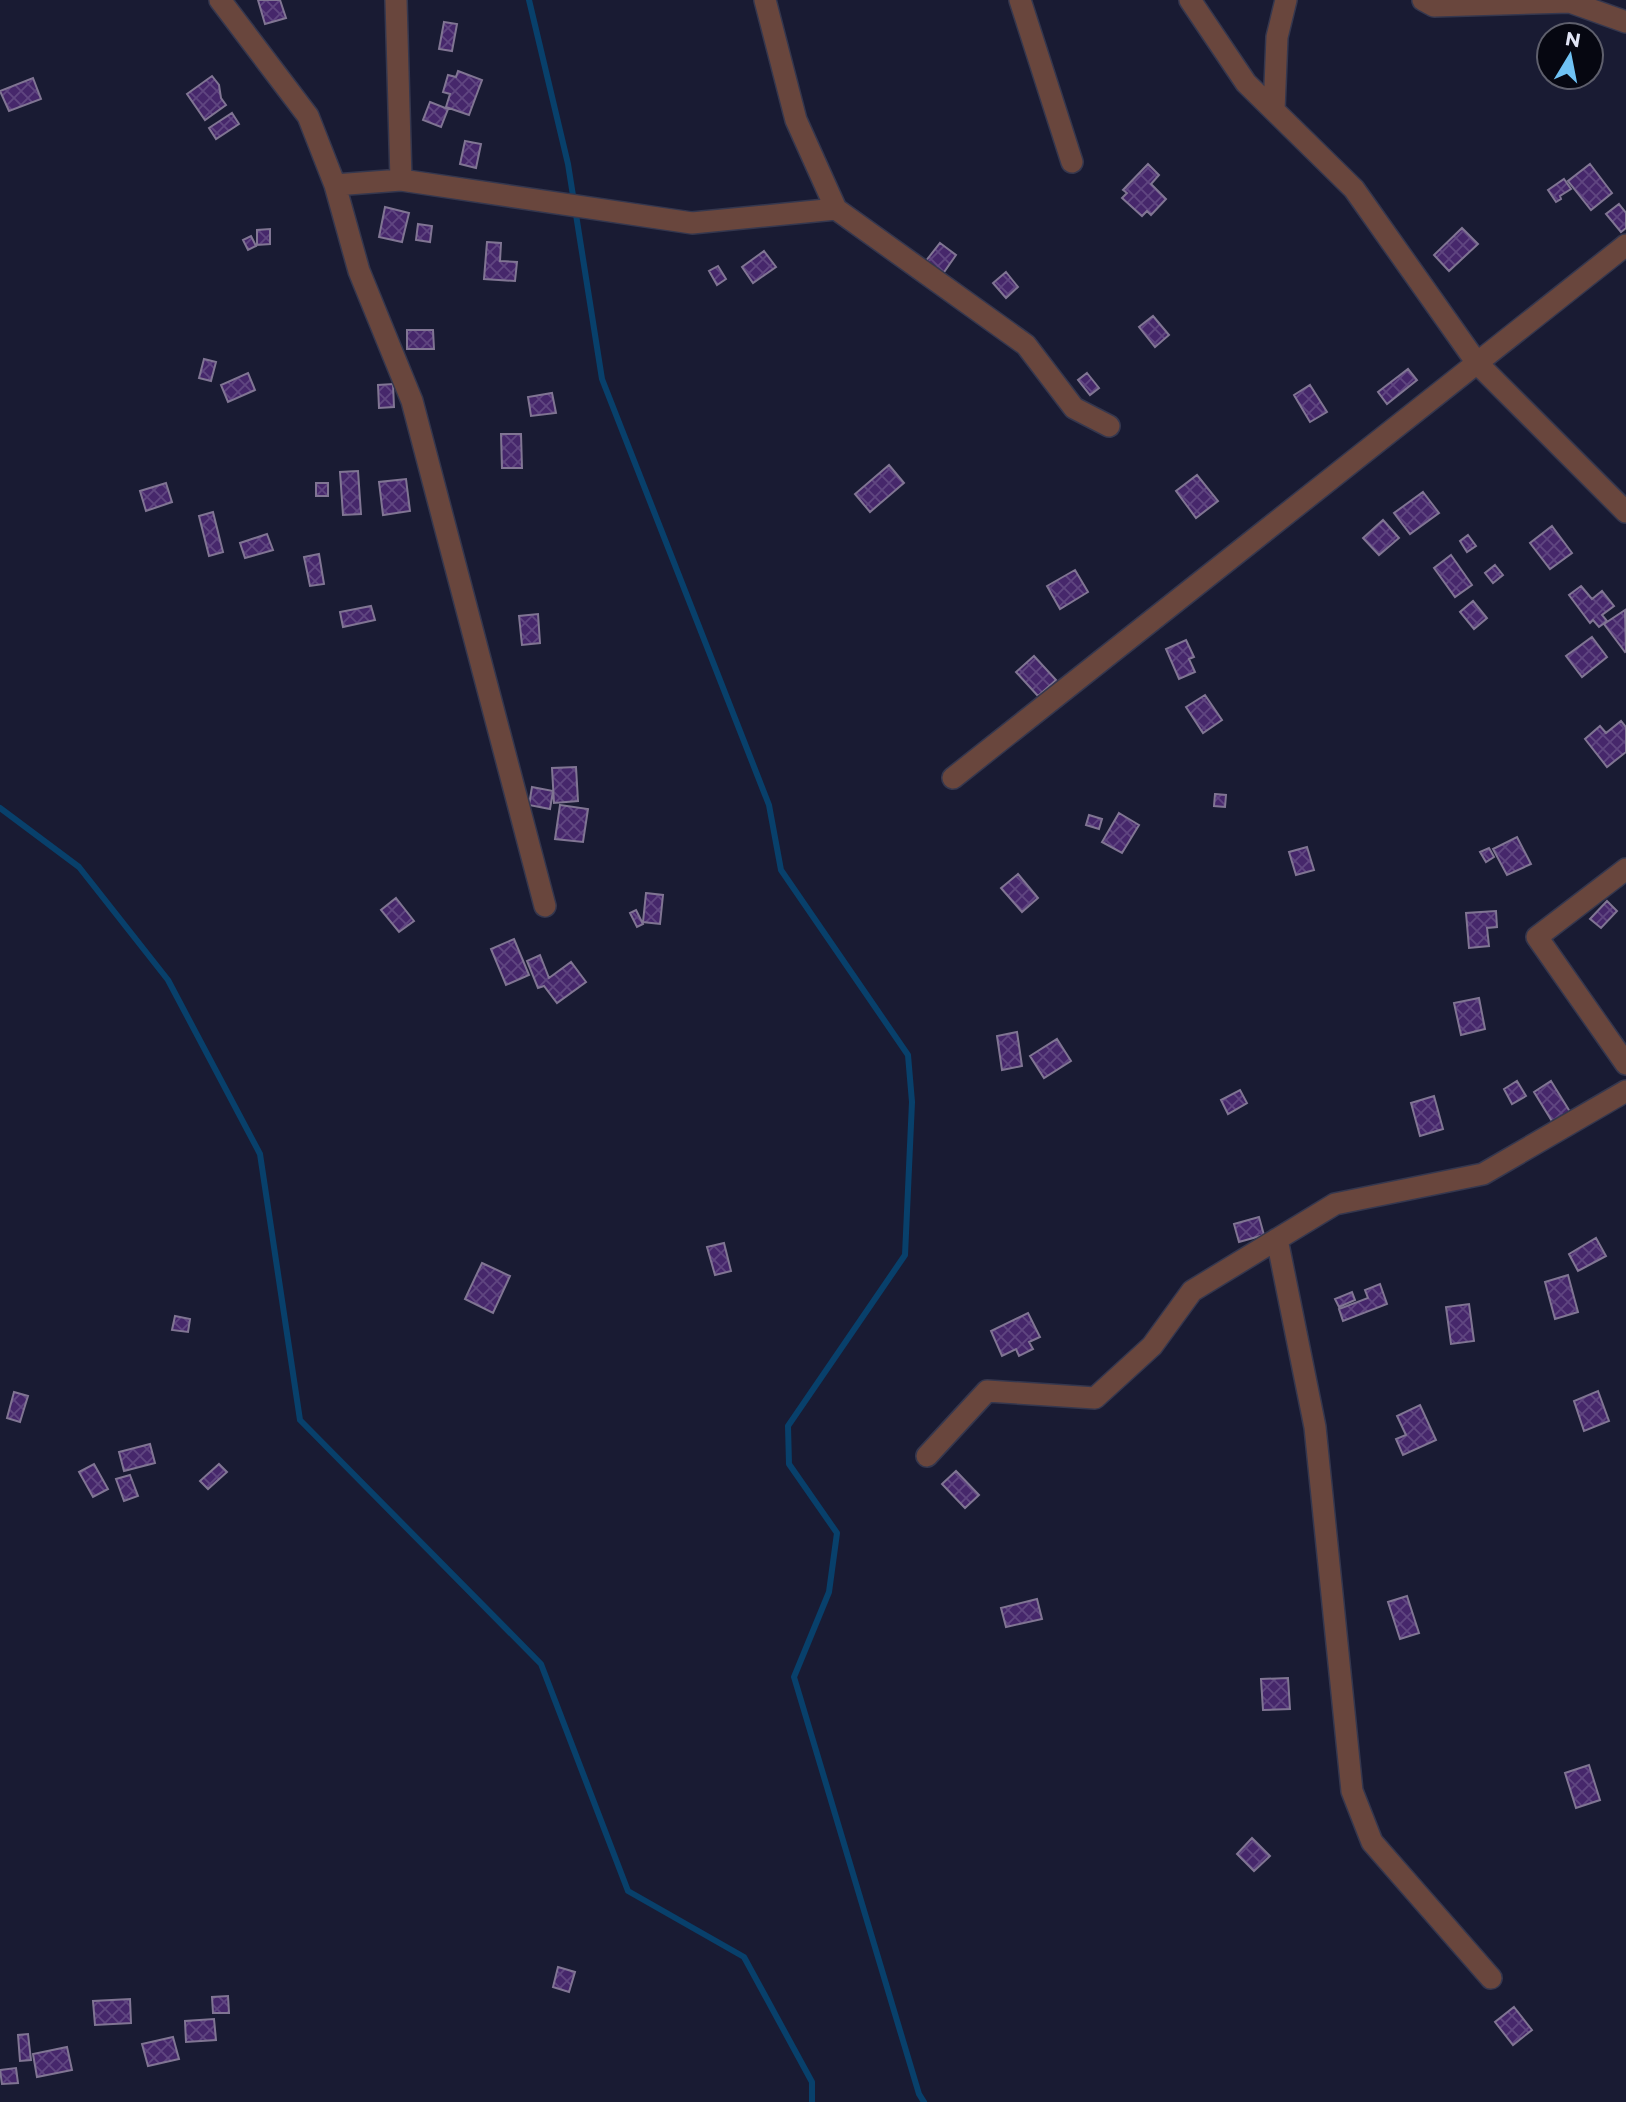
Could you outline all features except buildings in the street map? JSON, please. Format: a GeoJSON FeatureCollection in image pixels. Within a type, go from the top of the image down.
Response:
{"type":"FeatureCollection","features":[{"type":"Feature","properties":{"kind":"street"},"geometry":{"type":"LineString","coordinates":[[220,0],[308,116],[335,185],[359,271],[412,401],[545,906]]}},
{"type":"Feature","properties":{"kind":"street"},"geometry":{"type":"LineString","coordinates":[[396,0],[401,180]]}},
{"type":"Feature","properties":{"kind":"street"},"geometry":{"type":"LineString","coordinates":[[765,0],[796,120],[836,209],[1026,345],[1074,408],[1109,426]]}},
{"type":"Feature","properties":{"kind":"street"},"geometry":{"type":"LineString","coordinates":[[1020,0],[1072,162]]}},
{"type":"Feature","properties":{"kind":"street"},"geometry":{"type":"LineString","coordinates":[[1190,0],[1246,83],[1354,190],[1477,363],[1626,512]]}},
{"type":"Feature","properties":{"kind":"street"},"geometry":{"type":"LineString","coordinates":[[1273,110],[1277,37],[1286,0]]}},
{"type":"Feature","properties":{"kind":"street"},"geometry":{"type":"LineString","coordinates":[[1423,0],[1434,6],[1570,2],[1626,22]]}},
{"type":"Feature","properties":{"kind":"street"},"geometry":{"type":"LineString","coordinates":[[335,185],[401,180],[692,223],[836,209]]}},
{"type":"Feature","properties":{"kind":"street"},"geometry":{"type":"LineString","coordinates":[[953,778],[1626,245]]}},
{"type":"Feature","properties":{"kind":"street"},"geometry":{"type":"LineString","coordinates":[[1626,869],[1537,937],[1626,1064]]}},
{"type":"Feature","properties":{"kind":"street"},"geometry":{"type":"LineString","coordinates":[[927,1456],[987,1391],[1095,1398],[1152,1346],[1192,1291],[1335,1204],[1483,1174],[1626,1091]]}},
{"type":"Feature","properties":{"kind":"street"},"geometry":{"type":"LineString","coordinates":[[1277,1239],[1315,1427],[1352,1791],[1372,1842],[1491,1978]]}},
{"type":"Feature","properties":{"kind":"waterway"},"geometry":{"type":"LineString","coordinates":[[529,0],[568,164],[602,379],[769,805],[781,870],[908,1055],[912,1102],[905,1255],[788,1426],[789,1464],[837,1533],[829,1592],[794,1677],[919,2094],[924,2102]]}},
{"type":"Feature","properties":{"kind":"waterway"},"geometry":{"type":"LineString","coordinates":[[0,808],[79,867],[168,980],[260,1154],[300,1420],[541,1664],[628,1891],[744,1957],[812,2082],[812,2102]]}}]}
